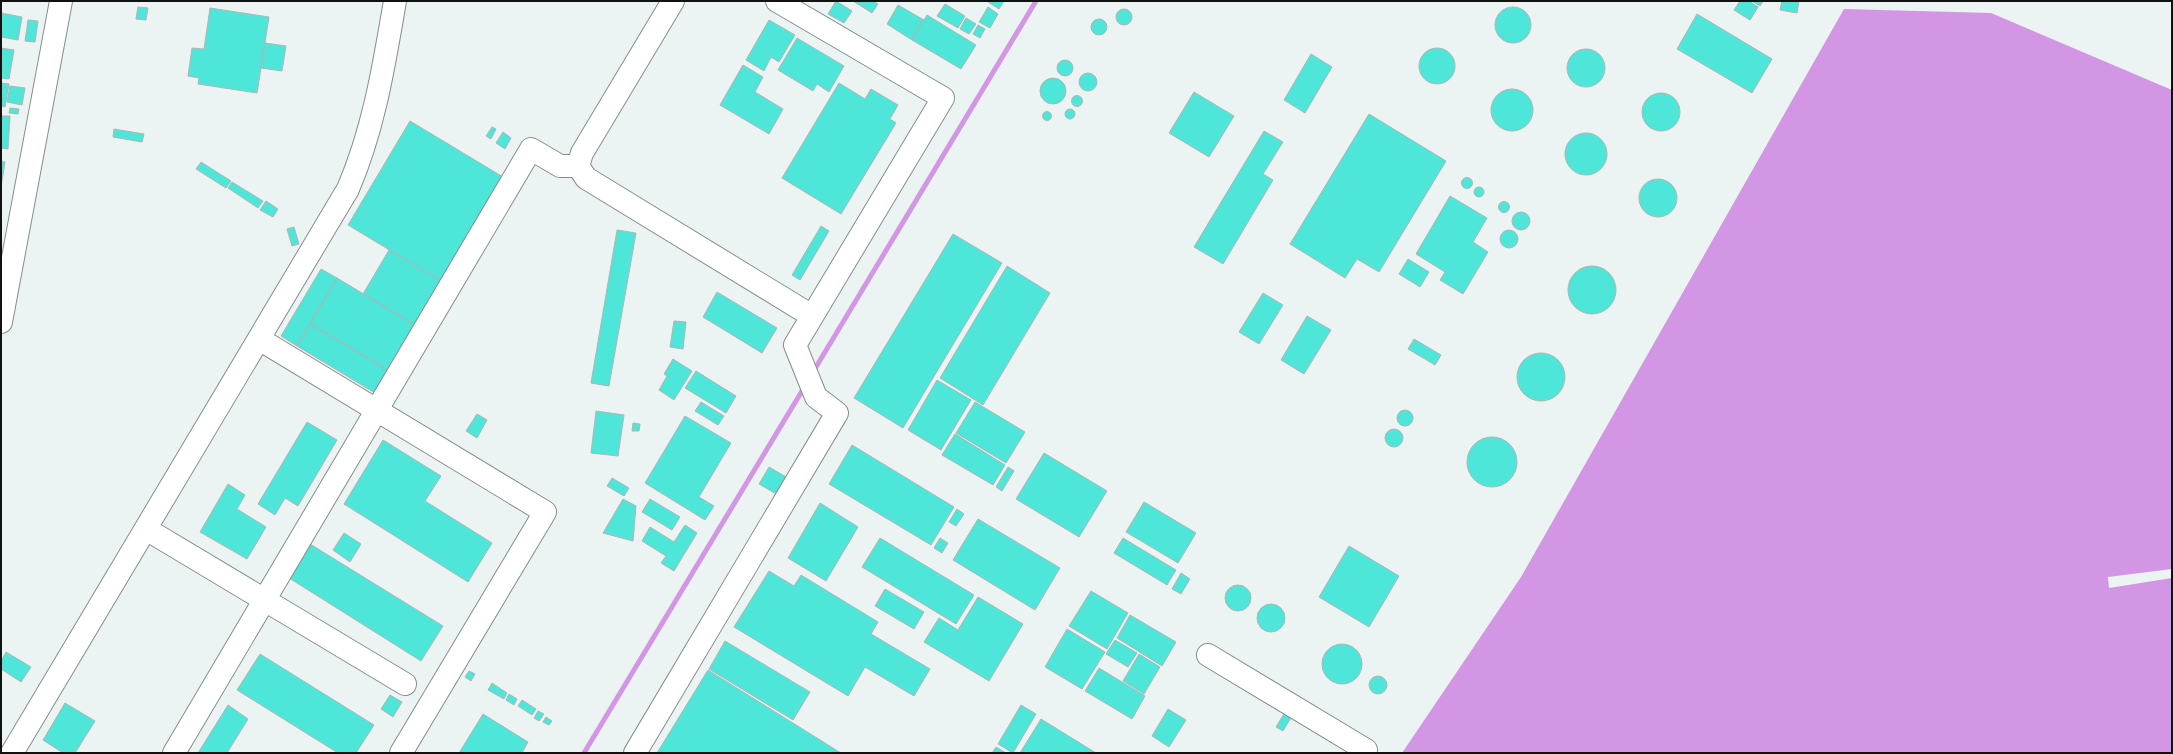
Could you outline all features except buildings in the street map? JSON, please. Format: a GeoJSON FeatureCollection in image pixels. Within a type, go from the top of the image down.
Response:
{"type":"FeatureCollection","features":[{"type":"Feature","properties":{"kind":"street"},"geometry":{"type":"LineString","coordinates":[[1,322],[61,1]]}},
{"type":"Feature","properties":{"kind":"street"},"geometry":{"type":"LineString","coordinates":[[12,753],[348,189],[362,158],[386,57],[395,1]]}},
{"type":"Feature","properties":{"kind":"street"},"geometry":{"type":"LineString","coordinates":[[578,166],[582,153],[673,1]]}},
{"type":"Feature","properties":{"kind":"street"},"geometry":{"type":"LineString","coordinates":[[635,753],[837,413],[816,397],[795,345],[943,98],[778,1]]}},
{"type":"Feature","properties":{"kind":"street"},"geometry":{"type":"LineString","coordinates":[[174,753],[530,149],[560,166],[578,166]]}},
{"type":"Feature","properties":{"kind":"street"},"geometry":{"type":"LineString","coordinates":[[578,166],[586,178],[812,316]]}},
{"type":"Feature","properties":{"kind":"street"},"geometry":{"type":"LineString","coordinates":[[259,339],[545,512],[402,753]]}},
{"type":"Feature","properties":{"kind":"street"},"geometry":{"type":"LineString","coordinates":[[146,528],[405,684]]}},
{"type":"Feature","properties":{"kind":"street"},"geometry":{"type":"LineString","coordinates":[[1208,655],[1366,750]]}},
{"type":"Feature","properties":{"kind":"shaded area"},"geometry":{"type":"Polygon","coordinates":[[[1844,9],[1991,13],[2172,90],[2172,753],[1402,753],[1521,577],[1844,9]]]}},
{"type":"Feature","properties":{"kind":"pier"},"geometry":{"type":"Polygon","coordinates":[[[2172,569],[2172,578],[2109,588],[2108,577],[2172,569]]]}},
{"type":"Feature","properties":{"kind":"waterway"},"geometry":{"type":"LineString","coordinates":[[813,372],[1036,1]]}},
{"type":"Feature","properties":{"kind":"waterway"},"geometry":{"type":"LineString","coordinates":[[584,753],[805,386]]}}]}
